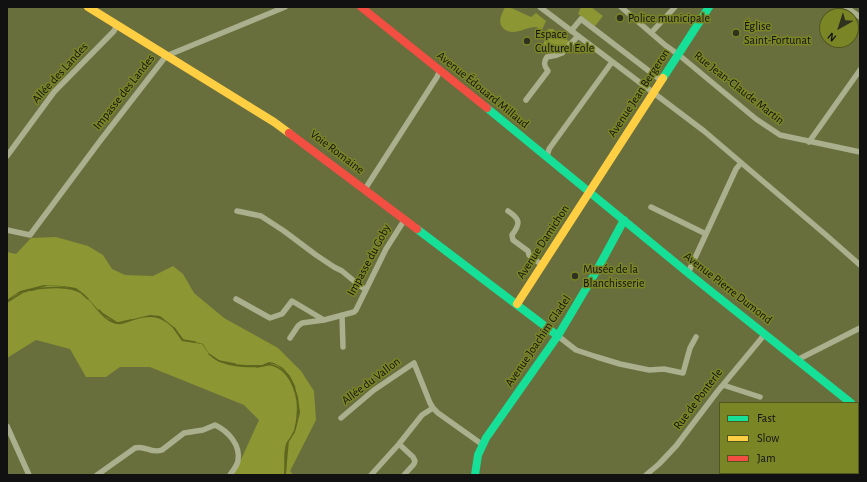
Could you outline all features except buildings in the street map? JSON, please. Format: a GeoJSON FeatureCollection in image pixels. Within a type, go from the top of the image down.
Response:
{"type":"FeatureCollection","features":[{"type":"Feature","properties":{"kind":"street","name":"Voie Romaine"},"geometry":{"type":"LineString","coordinates":[[88,7],[274,122],[366,189],[558,336]]}},
{"type":"Feature","properties":{"kind":"street"},"geometry":{"type":"LineString","coordinates":[[166,56],[285,7]]}},
{"type":"Feature","properties":{"kind":"street","name":"Avenue Édouard Millaud"},"geometry":{"type":"LineString","coordinates":[[361,7],[540,151],[548,153],[590,192]]}},
{"type":"Feature","properties":{"kind":"street"},"geometry":{"type":"LineString","coordinates":[[540,7],[704,132],[860,265]]}},
{"type":"Feature","properties":{"kind":"street","name":"Rue Jean-Claude Martin"},"geometry":{"type":"LineString","coordinates":[[621,7],[665,46],[679,55],[756,119],[780,135],[860,152]]}},
{"type":"Feature","properties":{"kind":"street"},"geometry":{"type":"LineString","coordinates":[[651,33],[675,7]]}},
{"type":"Feature","properties":{"kind":"street","name":"Avenue Jean Bergeron"},"geometry":{"type":"LineString","coordinates":[[590,192],[709,7]]}},
{"type":"Feature","properties":{"kind":"street"},"geometry":{"type":"LineString","coordinates":[[846,7],[860,17]]}},
{"type":"Feature","properties":{"kind":"street"},"geometry":{"type":"LineString","coordinates":[[571,31],[581,19],[662,80]]}},
{"type":"Feature","properties":{"kind":"street","name":"Allée des Landes"},"geometry":{"type":"LineString","coordinates":[[7,156],[54,92],[114,31],[117,26]]}},
{"type":"Feature","properties":{"kind":"street"},"geometry":{"type":"LineString","coordinates":[[526,100],[548,71],[544,65],[545,59],[547,57],[562,53],[578,36]]}},
{"type":"Feature","properties":{"kind":"street","name":"Impasse des Landes"},"geometry":{"type":"LineString","coordinates":[[7,230],[30,235],[166,56]]}},
{"type":"Feature","properties":{"kind":"street"},"geometry":{"type":"LineString","coordinates":[[548,153],[612,62]]}},
{"type":"Feature","properties":{"kind":"street"},"geometry":{"type":"LineString","coordinates":[[366,189],[440,70]]}},
{"type":"Feature","properties":{"kind":"street"},"geometry":{"type":"LineString","coordinates":[[809,142],[860,70]]}},
{"type":"Feature","properties":{"kind":"street"},"geometry":{"type":"LineString","coordinates":[[688,273],[736,169],[741,163]]}},
{"type":"Feature","properties":{"kind":"street","name":"Avenue Pierre Dumond"},"geometry":{"type":"LineString","coordinates":[[590,192],[688,273],[850,402]]}},
{"type":"Feature","properties":{"kind":"street","name":"Avenue Damichon"},"geometry":{"type":"LineString","coordinates":[[517,304],[590,192]]}},
{"type":"Feature","properties":{"kind":"street"},"geometry":{"type":"LineString","coordinates":[[651,207],[705,236]]}},
{"type":"Feature","properties":{"kind":"street"},"geometry":{"type":"LineString","coordinates":[[508,210],[516,216],[518,226],[512,235],[513,240],[528,251],[529,255],[542,265]]}},
{"type":"Feature","properties":{"kind":"street"},"geometry":{"type":"LineString","coordinates":[[237,211],[261,216],[284,231],[316,256],[342,271],[365,289]]}},
{"type":"Feature","properties":{"kind":"street","name":"Impasse du Goby"},"geometry":{"type":"LineString","coordinates":[[290,338],[298,326],[302,324],[324,320],[354,312],[356,310],[386,249],[405,219]]}},
{"type":"Feature","properties":{"kind":"street","name":"Avenue Joachim Gladel"},"geometry":{"type":"LineString","coordinates":[[475,475],[478,455],[482,445],[558,336],[597,270],[624,220]]}},
{"type":"Feature","properties":{"kind":"street"},"geometry":{"type":"LineString","coordinates":[[236,299],[270,318],[282,314],[292,301],[324,320]]}},
{"type":"Feature","properties":{"kind":"street"},"geometry":{"type":"LineString","coordinates":[[342,315],[343,347]]}},
{"type":"Feature","properties":{"kind":"street"},"geometry":{"type":"LineString","coordinates":[[797,360],[860,328]]}},
{"type":"Feature","properties":{"kind":"street","name":"Rue de Ponterle"},"geometry":{"type":"LineString","coordinates":[[646,475],[676,446],[723,385],[766,334]]}},
{"type":"Feature","properties":{"kind":"street"},"geometry":{"type":"LineString","coordinates":[[558,336],[576,350],[620,364],[649,370],[664,369],[683,373],[690,348],[696,337]]}},
{"type":"Feature","properties":{"kind":"street","name":"Allée du Vallon"},"geometry":{"type":"LineString","coordinates":[[340,418],[374,390],[414,363],[433,408],[482,445]]}},
{"type":"Feature","properties":{"kind":"street"},"geometry":{"type":"LineString","coordinates":[[723,385],[760,397]]}},
{"type":"Feature","properties":{"kind":"street"},"geometry":{"type":"LineString","coordinates":[[371,475],[399,444],[422,415],[433,408]]}},
{"type":"Feature","properties":{"kind":"street"},"geometry":{"type":"LineString","coordinates":[[96,475],[135,448],[140,447],[153,452],[158,452],[184,433],[203,430],[215,425],[222,428],[233,439],[238,450],[238,461],[230,475]]}},
{"type":"Feature","properties":{"kind":"street"},"geometry":{"type":"LineString","coordinates":[[7,426],[29,475]]}},
{"type":"Feature","properties":{"kind":"street"},"geometry":{"type":"LineString","coordinates":[[399,444],[415,461],[404,475]]}},
{"type":"Feature","properties":{"kind":"shaded area"},"geometry":{"type":"Polygon","coordinates":[[[505,7],[509,7],[531,17],[536,13],[546,21],[540,34],[537,27],[515,32],[507,31],[503,28],[500,20],[505,7]]]}},
{"type":"Feature","properties":{"kind":"shaded area"},"geometry":{"type":"Polygon","coordinates":[[[581,7],[591,7],[603,16],[595,26],[578,14],[581,7]]]}},
{"type":"Feature","properties":{"kind":"shaded area"},"geometry":{"type":"Polygon","coordinates":[[[548,29],[553,29],[570,42],[561,51],[555,54],[543,45],[548,29]]]}},
{"type":"Feature","properties":{"kind":"shaded area"},"geometry":{"type":"Polygon","coordinates":[[[56,237],[88,246],[103,255],[112,269],[125,275],[153,276],[173,266],[183,274],[194,293],[224,318],[278,348],[301,371],[314,391],[316,420],[290,471],[293,475],[234,475],[259,420],[244,405],[150,367],[120,367],[106,377],[86,377],[70,349],[36,340],[7,358],[7,252],[16,254],[31,238],[56,237]]]}},
{"type":"Feature","properties":{"kind":"shaded area"},"geometry":{"type":"Polygon","coordinates":[[[44,285],[76,288],[85,295],[108,319],[119,323],[150,315],[160,316],[175,328],[183,340],[203,344],[210,355],[202,344],[182,341],[173,328],[161,319],[155,317],[136,319],[122,324],[110,322],[101,314],[84,295],[71,289],[46,286],[34,291],[19,293],[7,302],[7,300],[20,291],[44,285]]]}},
{"type":"Feature","properties":{"kind":"shaded area"},"geometry":{"type":"Polygon","coordinates":[[[210,355],[222,362],[234,364],[262,365],[269,362],[274,363],[283,368],[290,376],[298,397],[300,413],[295,432],[287,445],[286,475],[284,475],[285,448],[296,427],[298,413],[295,392],[289,377],[284,371],[273,364],[268,364],[261,367],[238,366],[226,364],[221,362],[210,355]]]}},
{"type":"Feature","properties":{"kind":"waterway"},"geometry":{"type":"LineString","coordinates":[[35,289],[52,287],[70,289],[80,292],[88,299]]}},
{"type":"Feature","properties":{"kind":"waterway"},"geometry":{"type":"LineString","coordinates":[[7,302],[27,291]]}},
{"type":"Feature","properties":{"kind":"waterway"},"geometry":{"type":"LineString","coordinates":[[99,310],[117,323],[131,320]]}},
{"type":"Feature","properties":{"kind":"waterway"},"geometry":{"type":"LineString","coordinates":[[174,328],[183,340],[195,342]]}},
{"type":"Feature","properties":{"kind":"waterway"},"geometry":{"type":"LineString","coordinates":[[209,354],[219,361],[235,364]]}},
{"type":"Feature","properties":{"kind":"waterway"},"geometry":{"type":"LineString","coordinates":[[257,367],[272,365],[279,368],[289,379],[296,394],[298,410],[295,429]]}},
{"type":"Feature","properties":{"kind":"waterway"},"geometry":{"type":"LineString","coordinates":[[285,475],[288,443]]}},
{"type":"Feature","properties":{"kind":"traffic: fast"},"geometry":{"type":"LineString","coordinates":[[663,78],[709,7]]}},
{"type":"Feature","properties":{"kind":"traffic: fast"},"geometry":{"type":"LineString","coordinates":[[487,108],[688,273],[850,402]]}},
{"type":"Feature","properties":{"kind":"traffic: fast"},"geometry":{"type":"LineString","coordinates":[[475,475],[478,455],[486,438],[559,334],[597,270],[624,220]]}},
{"type":"Feature","properties":{"kind":"traffic: fast"},"geometry":{"type":"LineString","coordinates":[[417,229],[558,336]]}},
{"type":"Feature","properties":{"kind":"traffic: slow"},"geometry":{"type":"LineString","coordinates":[[88,7],[274,122],[289,133]]}},
{"type":"Feature","properties":{"kind":"traffic: slow"},"geometry":{"type":"LineString","coordinates":[[517,304],[663,78]]}},
{"type":"Feature","properties":{"kind":"traffic: jam"},"geometry":{"type":"LineString","coordinates":[[361,7],[487,108]]}},
{"type":"Feature","properties":{"kind":"traffic: jam"},"geometry":{"type":"LineString","coordinates":[[289,133],[417,229]]}},
{"type":"Feature","properties":{"kind":"place","name":"Police municipale"},"geometry":{"type":"Point","coordinates":[620,18]}},
{"type":"Feature","properties":{"kind":"place","name":"Église Saint-Fortunat"},"geometry":{"type":"Point","coordinates":[736,33]}},
{"type":"Feature","properties":{"kind":"place","name":"Espace Culturel Eole"},"geometry":{"type":"Point","coordinates":[527,41]}},
{"type":"Feature","properties":{"kind":"place","name":"Musée de la Blanchisserie"},"geometry":{"type":"Point","coordinates":[575,276]}}]}
